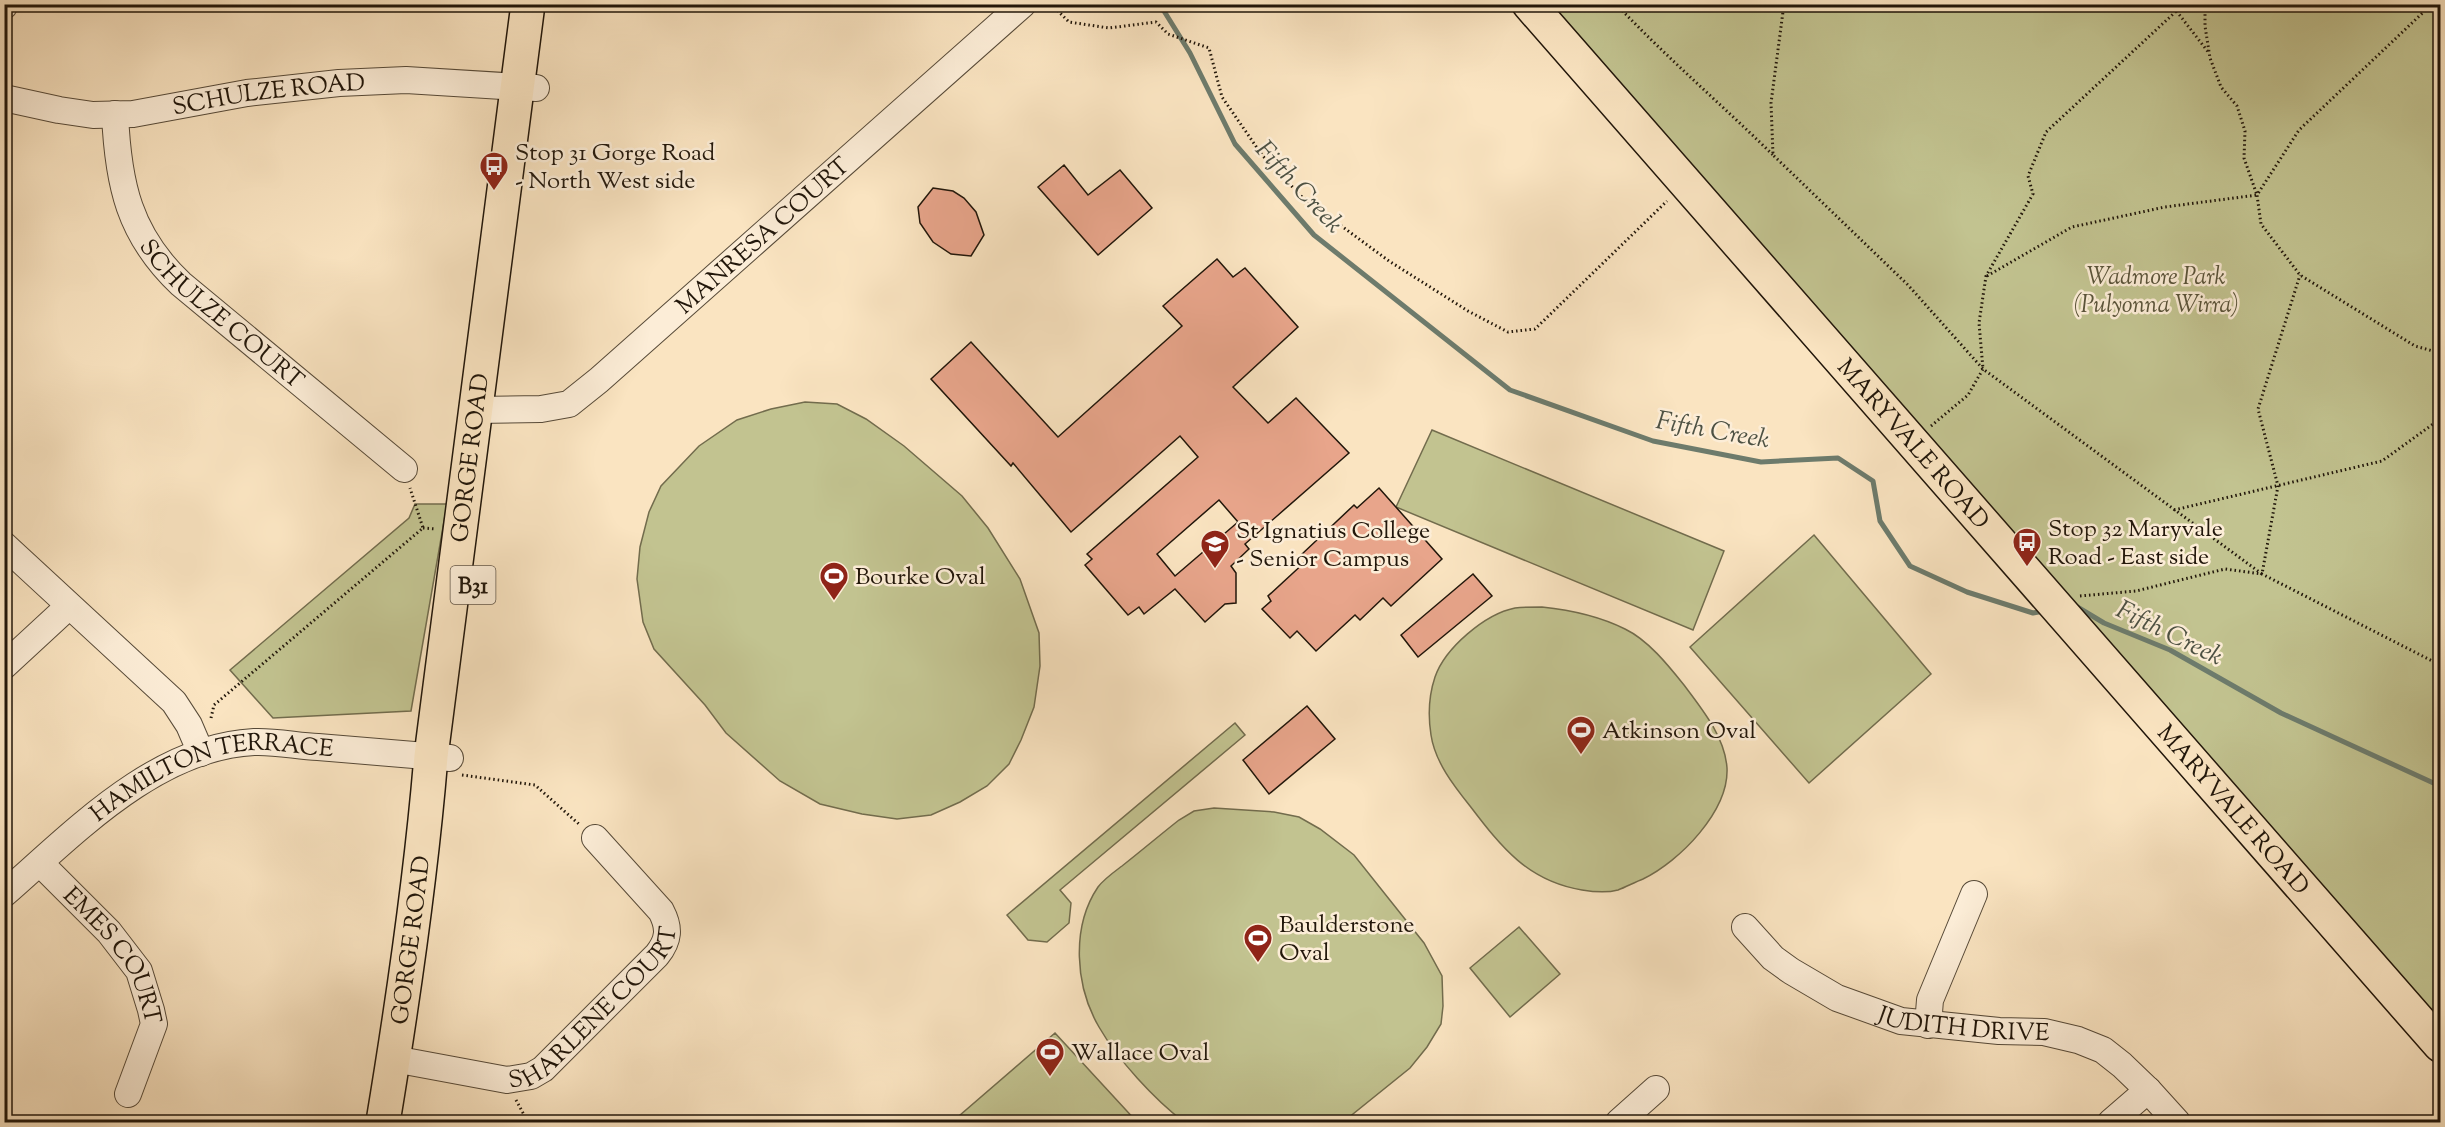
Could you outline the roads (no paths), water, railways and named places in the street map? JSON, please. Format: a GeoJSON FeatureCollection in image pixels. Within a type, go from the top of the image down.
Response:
{"type":"FeatureCollection","features":[{"type":"Feature","properties":{"kind":"main road","name":"GORGE ROAD"},"geometry":{"type":"LineString","coordinates":[[402,1122],[402,1060],[426,816],[443,762],[526,87],[528,4]]}},
{"type":"Feature","properties":{"kind":"main road","name":"GORGE ROAD"},"geometry":{"type":"LineString","coordinates":[[526,87],[547,4]]}},
{"type":"Feature","properties":{"kind":"main road","name":"MARYVALE ROAD"},"geometry":{"type":"LineString","coordinates":[[1529,4],[2440,1045]]}},
{"type":"Feature","properties":{"kind":"main road","name":"GORGE ROAD"},"geometry":{"type":"LineString","coordinates":[[383,1122],[402,1060]]}},
{"type":"Feature","properties":{"kind":"street","name":"MANRESA COURT"},"geometry":{"type":"LineString","coordinates":[[486,411],[541,409],[569,404],[608,373],[1023,4]]}},
{"type":"Feature","properties":{"kind":"street","name":"SCHULZE ROAD"},"geometry":{"type":"LineString","coordinates":[[4,98],[93,115],[133,114],[247,93],[339,83],[406,80],[526,87]]}},
{"type":"Feature","properties":{"kind":"street","name":"SCHULZE COURT"},"geometry":{"type":"LineString","coordinates":[[114,114],[116,152],[127,198],[141,236],[159,264],[404,469]]}},
{"type":"Feature","properties":{"kind":"street"},"geometry":{"type":"LineString","coordinates":[[4,545],[174,702],[189,725],[201,753]]}},
{"type":"Feature","properties":{"kind":"street"},"geometry":{"type":"LineString","coordinates":[[4,666],[69,606]]}},
{"type":"Feature","properties":{"kind":"street","name":"HAMILTON TERRACE"},"geometry":{"type":"LineString","coordinates":[[4,894],[130,787],[201,753],[254,742],[443,762]]}},
{"type":"Feature","properties":{"kind":"street","name":"SHARLENE COURT"},"geometry":{"type":"LineString","coordinates":[[402,1060],[507,1080],[531,1076],[543,1069],[657,955],[665,945],[668,934],[661,911],[595,838]]}},
{"type":"Feature","properties":{"kind":"street","name":"EMES COURT"},"geometry":{"type":"LineString","coordinates":[[40,863],[109,932],[139,971],[152,1010],[154,1024],[128,1094]]}},
{"type":"Feature","properties":{"kind":"street"},"geometry":{"type":"LineString","coordinates":[[1928,1025],[1930,1000],[1974,894]]}},
{"type":"Feature","properties":{"kind":"street","name":"JUDITH DRIVE"},"geometry":{"type":"LineString","coordinates":[[1745,927],[1773,958],[1791,971],[1838,998],[1901,1021],[1999,1031],[2044,1032],[2078,1040],[2103,1050],[2148,1090],[2176,1122]]}},
{"type":"Feature","properties":{"kind":"street"},"geometry":{"type":"LineString","coordinates":[[1619,1122],[1656,1089]]}},
{"type":"Feature","properties":{"kind":"street"},"geometry":{"type":"LineString","coordinates":[[2111,1122],[2148,1090]]}},
{"type":"Feature","properties":{"kind":"waterway","name":"Fifth Creek"},"geometry":{"type":"LineString","coordinates":[[1154,4],[1164,11],[1190,53],[1235,144],[1314,235],[1510,390],[1653,441],[1761,462],[1838,458],[1873,481],[1880,521],[1910,566],[1967,592],[2033,613],[2044,611]]}},
{"type":"Feature","properties":{"kind":"waterway","name":"Fifth Creek"},"geometry":{"type":"LineString","coordinates":[[2074,605],[2104,623],[2170,650],[2281,713],[2440,786]]}},
{"type":"Feature","properties":{"kind":"place","name":"Stop 31 Gorge Road - North West side"},"geometry":{"type":"Point","coordinates":[494,192]}},
{"type":"Feature","properties":{"kind":"place","name":"Stop 32 Maryvale Road - East side"},"geometry":{"type":"Point","coordinates":[2027,568]}},
{"type":"Feature","properties":{"kind":"place","name":"St Ignatius College - Senior Campus"},"geometry":{"type":"Point","coordinates":[1215,570]}},
{"type":"Feature","properties":{"kind":"place","name":"Bourke Oval"},"geometry":{"type":"Point","coordinates":[834,602]}},
{"type":"Feature","properties":{"kind":"place","name":"Atkinson Oval"},"geometry":{"type":"Point","coordinates":[1581,756]}},
{"type":"Feature","properties":{"kind":"place","name":"Baulderstone Oval"},"geometry":{"type":"Point","coordinates":[1258,964]}},
{"type":"Feature","properties":{"kind":"place","name":"Wallace Oval"},"geometry":{"type":"Point","coordinates":[1050,1078]}},
{"type":"Feature","properties":{"kind":"park label","name":"Wadmore Park (Pulyonna Wirra)"},"geometry":{"type":"Point","coordinates":[2156,290]}}]}
